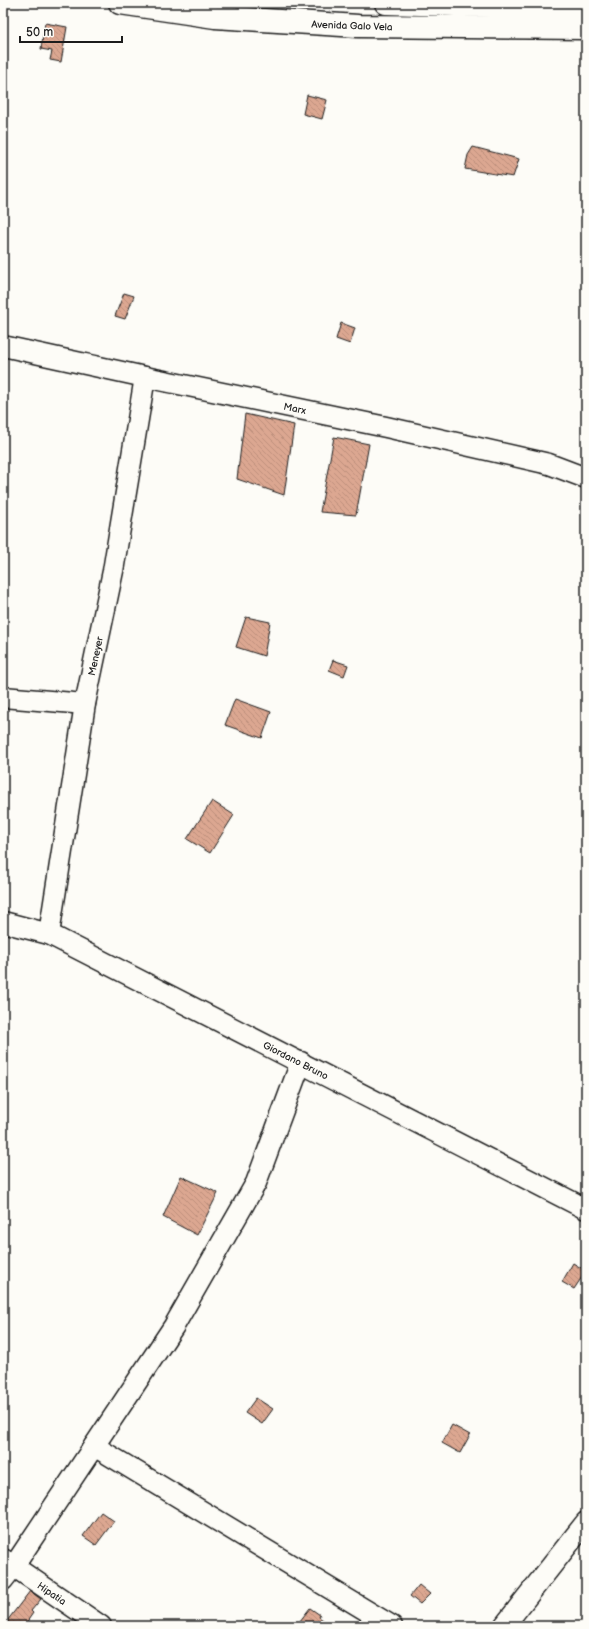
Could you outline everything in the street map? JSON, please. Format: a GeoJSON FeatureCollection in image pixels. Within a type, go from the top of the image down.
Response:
{"type":"FeatureCollection","features":[{"type":"Feature","properties":{"kind":"main road","name":"Avenida Galo Vela"},"geometry":{"type":"LineString","coordinates":[[120,3],[216,10],[358,26],[489,13],[586,9]]}},
{"type":"Feature","properties":{"kind":"main road","name":"Avenida Galo Vela"},"geometry":{"type":"LineString","coordinates":[[386,3],[489,13],[586,28]]}},
{"type":"Feature","properties":{"kind":"street","name":"Marx"},"geometry":{"type":"LineString","coordinates":[[3,346],[386,427],[549,464],[586,478]]}},
{"type":"Feature","properties":{"kind":"street","name":"Meneyer"},"geometry":{"type":"LineString","coordinates":[[49,934],[85,704],[113,571],[145,377]]}},
{"type":"Feature","properties":{"kind":"street"},"geometry":{"type":"LineString","coordinates":[[3,697],[85,704]]}},
{"type":"Feature","properties":{"kind":"street","name":"Giordano Bruno"},"geometry":{"type":"LineString","coordinates":[[3,922],[49,934],[586,1208]]}},
{"type":"Feature","properties":{"kind":"street"},"geometry":{"type":"LineString","coordinates":[[7,1568],[94,1446],[174,1326],[256,1183],[301,1062]]}},
{"type":"Feature","properties":{"kind":"street"},"geometry":{"type":"LineString","coordinates":[[94,1446],[392,1626]]}},
{"type":"Feature","properties":{"kind":"street"},"geometry":{"type":"LineString","coordinates":[[504,1626],[586,1522]]}},
{"type":"Feature","properties":{"kind":"street","name":"Hipatia"},"geometry":{"type":"LineString","coordinates":[[7,1568],[101,1626]]}},
{"type":"Feature","properties":{"kind":"building"},"geometry":{"type":"Polygon","coordinates":[[[45,23],[67,27],[61,62],[50,60],[52,51],[41,49],[45,23]]]}},
{"type":"Feature","properties":{"kind":"building"},"geometry":{"type":"Polygon","coordinates":[[[307,95],[327,100],[322,119],[303,114],[307,95]]]}},
{"type":"Feature","properties":{"kind":"building"},"geometry":{"type":"Polygon","coordinates":[[[473,147],[519,159],[513,177],[465,169],[468,155],[473,147]]]}},
{"type":"Feature","properties":{"kind":"building"},"geometry":{"type":"Polygon","coordinates":[[[124,293],[134,296],[125,319],[115,316],[124,293]]]}},
{"type":"Feature","properties":{"kind":"building"},"geometry":{"type":"Polygon","coordinates":[[[341,323],[355,328],[350,344],[336,339],[341,323]]]}},
{"type":"Feature","properties":{"kind":"building"},"geometry":{"type":"Polygon","coordinates":[[[245,414],[294,425],[284,495],[237,479],[245,414]]]}},
{"type":"Feature","properties":{"kind":"building"},"geometry":{"type":"Polygon","coordinates":[[[334,437],[369,444],[356,515],[320,512],[334,437]]]}},
{"type":"Feature","properties":{"kind":"building"},"geometry":{"type":"Polygon","coordinates":[[[246,617],[270,622],[264,656],[236,647],[246,617]]]}},
{"type":"Feature","properties":{"kind":"building"},"geometry":{"type":"Polygon","coordinates":[[[333,660],[348,665],[344,676],[329,670],[333,660]]]}},
{"type":"Feature","properties":{"kind":"building"},"geometry":{"type":"Polygon","coordinates":[[[235,699],[271,712],[262,738],[225,725],[235,699]]]}},
{"type":"Feature","properties":{"kind":"building"},"geometry":{"type":"Polygon","coordinates":[[[212,801],[234,815],[210,853],[187,839],[212,801]]]}},
{"type":"Feature","properties":{"kind":"building"},"geometry":{"type":"Polygon","coordinates":[[[181,1176],[218,1193],[197,1235],[163,1217],[181,1176]]]}},
{"type":"Feature","properties":{"kind":"building"},"geometry":{"type":"Polygon","coordinates":[[[573,1263],[586,1271],[574,1289],[562,1282],[573,1263]]]}},
{"type":"Feature","properties":{"kind":"building"},"geometry":{"type":"Polygon","coordinates":[[[256,1398],[273,1409],[262,1424],[245,1413],[256,1398]]]}},
{"type":"Feature","properties":{"kind":"building"},"geometry":{"type":"Polygon","coordinates":[[[452,1425],[470,1435],[460,1453],[442,1443],[452,1425]]]}},
{"type":"Feature","properties":{"kind":"building"},"geometry":{"type":"Polygon","coordinates":[[[101,1512],[114,1521],[96,1545],[83,1536],[101,1512]]]}},
{"type":"Feature","properties":{"kind":"building"},"geometry":{"type":"Polygon","coordinates":[[[419,1585],[430,1594],[420,1604],[410,1596],[419,1585]]]}},
{"type":"Feature","properties":{"kind":"building"},"geometry":{"type":"Polygon","coordinates":[[[30,1591],[41,1599],[31,1611],[33,1613],[24,1626],[14,1626],[7,1621],[30,1591]]]}},
{"type":"Feature","properties":{"kind":"building"},"geometry":{"type":"Polygon","coordinates":[[[310,1608],[320,1615],[319,1617],[331,1626],[296,1626],[310,1608]]]}}]}
